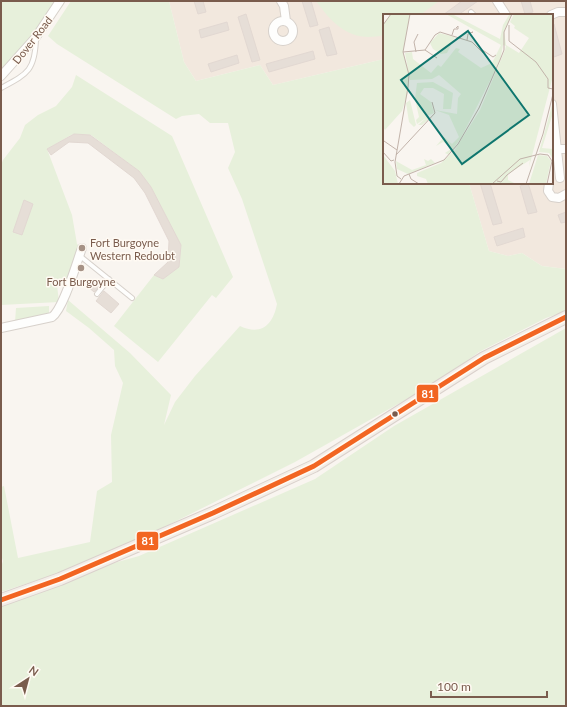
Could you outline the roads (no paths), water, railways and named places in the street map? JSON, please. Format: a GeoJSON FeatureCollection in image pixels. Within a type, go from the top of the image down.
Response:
{"type":"FeatureCollection","features":[{"type":"Feature","properties":{"kind":"main road"},"geometry":{"type":"LineString","coordinates":[[1,600],[68,576],[213,513],[314,466],[484,358],[566,317]]}},
{"type":"Feature","properties":{"kind":"street","name":"Dover Road"},"geometry":{"type":"LineString","coordinates":[[1,76],[36,37],[60,1]]}},
{"type":"Feature","properties":{"kind":"street"},"geometry":{"type":"LineString","coordinates":[[281,1],[286,21]]}},
{"type":"Feature","properties":{"kind":"street"},"geometry":{"type":"LineString","coordinates":[[497,1],[505,14]]}},
{"type":"Feature","properties":{"kind":"street"},"geometry":{"type":"LineString","coordinates":[[553,14],[558,12],[566,12]]}},
{"type":"Feature","properties":{"kind":"street"},"geometry":{"type":"LineString","coordinates":[[553,117],[559,180]]}},
{"type":"Feature","properties":{"kind":"street"},"geometry":{"type":"LineString","coordinates":[[557,149],[566,149]]}},
{"type":"Feature","properties":{"kind":"street"},"geometry":{"type":"LineString","coordinates":[[549,184],[548,191],[552,197],[559,198],[566,194]]}},
{"type":"Feature","properties":{"kind":"street"},"geometry":{"type":"LineString","coordinates":[[1,328],[52,317],[60,309],[81,252]]}},
{"type":"Feature","properties":{"kind":"lane"},"geometry":{"type":"LineString","coordinates":[[1,88],[22,76],[31,68],[36,55],[36,37]]}},
{"type":"Feature","properties":{"kind":"lane"},"geometry":{"type":"LineString","coordinates":[[81,252],[109,279],[132,298]]}},
{"type":"Feature","properties":{"kind":"lane"},"geometry":{"type":"LineString","coordinates":[[97,294],[109,279]]}},
{"type":"Feature","properties":{"kind":"place","name":"Fort Burgoyne Western Redoubt"},"geometry":{"type":"Point","coordinates":[82,248]}},
{"type":"Feature","properties":{"kind":"place","name":"Fort Burgoyne"},"geometry":{"type":"Point","coordinates":[81,268]}}]}
